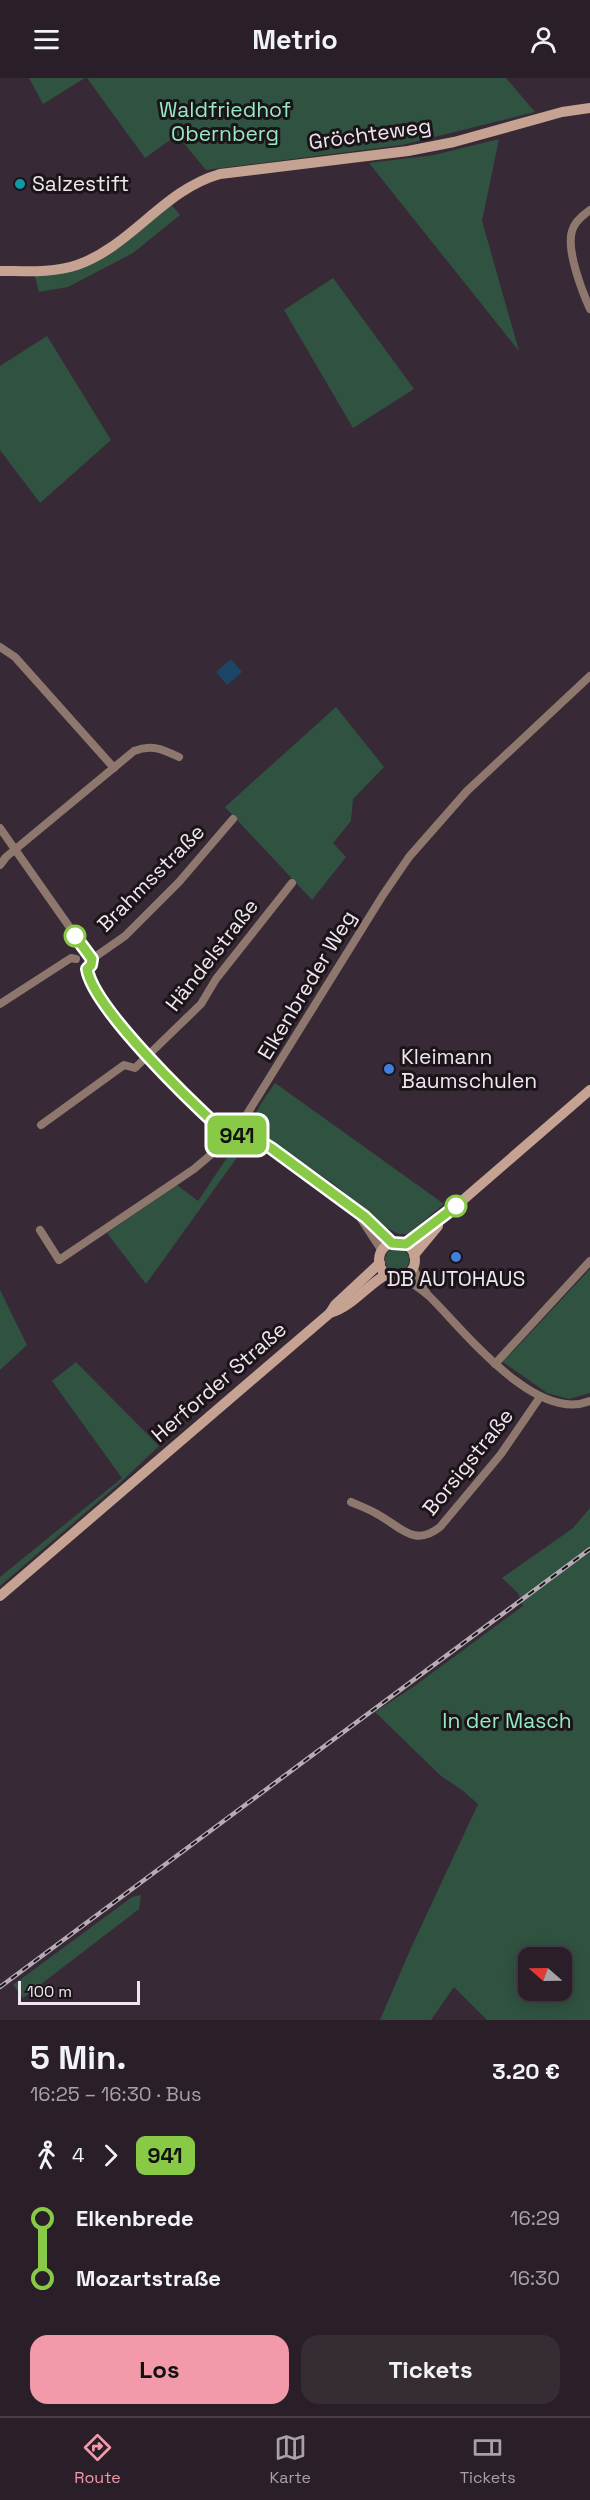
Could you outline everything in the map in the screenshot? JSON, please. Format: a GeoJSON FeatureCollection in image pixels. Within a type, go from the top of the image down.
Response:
{"type":"FeatureCollection","features":[{"type":"Feature","properties":{"kind":"main road","name":"Gröchteweg"},"geometry":{"type":"LineString","coordinates":[[0,271],[63,269],[88,261],[112,246],[182,190],[210,177],[230,172],[408,151],[588,112]]}},
{"type":"Feature","properties":{"kind":"main road"},"geometry":{"type":"LineString","coordinates":[[456,1206],[432,1231],[414,1256],[413,1268],[403,1276],[392,1277],[387,1274],[380,1263],[382,1251],[392,1243],[406,1244],[456,1206],[590,1090]]}},
{"type":"Feature","properties":{"kind":"main road"},"geometry":{"type":"LineString","coordinates":[[406,1244],[414,1256]]}},
{"type":"Feature","properties":{"kind":"main road","name":"Herforder Straße"},"geometry":{"type":"LineString","coordinates":[[0,1596],[330,1313],[335,1305],[380,1263]]}},
{"type":"Feature","properties":{"kind":"main road","name":"Herforder Straße"},"geometry":{"type":"LineString","coordinates":[[330,1313],[339,1311],[376,1280],[387,1274]]}},
{"type":"Feature","properties":{"kind":"street"},"geometry":{"type":"LineString","coordinates":[[590,210],[574,225],[571,232],[574,260],[590,309]]}},
{"type":"Feature","properties":{"kind":"street"},"geometry":{"type":"LineString","coordinates":[[0,647],[15,657],[114,768]]}},
{"type":"Feature","properties":{"kind":"street","name":"Elkenbreder Weg"},"geometry":{"type":"LineString","coordinates":[[39,1230],[58,1260],[194,1169],[234,1135],[409,857],[467,790],[590,676]]}},
{"type":"Feature","properties":{"kind":"street"},"geometry":{"type":"LineString","coordinates":[[0,865],[6,857],[134,751],[145,746],[161,748],[178,757]]}},
{"type":"Feature","properties":{"kind":"street","name":"Brahmsstraße"},"geometry":{"type":"LineString","coordinates":[[92,959],[125,936],[178,882],[233,819]]}},
{"type":"Feature","properties":{"kind":"street"},"geometry":{"type":"LineString","coordinates":[[0,828],[92,959],[87,969]]}},
{"type":"Feature","properties":{"kind":"street","name":"Händelstraße"},"geometry":{"type":"LineString","coordinates":[[41,1125],[124,1065],[135,1068],[148,1057],[201,1004],[216,979],[292,883]]}},
{"type":"Feature","properties":{"kind":"street"},"geometry":{"type":"LineString","coordinates":[[0,1005],[71,958],[76,959],[86,952]]}},
{"type":"Feature","properties":{"kind":"street"},"geometry":{"type":"LineString","coordinates":[[76,959],[80,967],[87,969]]}},
{"type":"Feature","properties":{"kind":"street"},"geometry":{"type":"LineString","coordinates":[[87,969],[90,983],[108,1010],[148,1057],[223,1131],[234,1135],[250,1135],[271,1148],[358,1213],[392,1243]]}},
{"type":"Feature","properties":{"kind":"street"},"geometry":{"type":"LineString","coordinates":[[358,1213],[382,1251]]}},
{"type":"Feature","properties":{"kind":"street"},"geometry":{"type":"LineString","coordinates":[[495,1364],[590,1261]]}},
{"type":"Feature","properties":{"kind":"street"},"geometry":{"type":"LineString","coordinates":[[413,1268],[427,1294]]}},
{"type":"Feature","properties":{"kind":"street"},"geometry":{"type":"LineString","coordinates":[[403,1276],[427,1294],[495,1364],[540,1397],[572,1404],[583,1404],[590,1401]]}},
{"type":"Feature","properties":{"kind":"street","name":"Borsigstraße"},"geometry":{"type":"LineString","coordinates":[[351,1502],[379,1515],[406,1533],[424,1536],[432,1534],[501,1454],[540,1397]]}},
{"type":"Feature","properties":{"kind":"green space"},"geometry":{"type":"Polygon","coordinates":[[[29,78],[85,78],[43,104],[29,78]]]}},
{"type":"Feature","properties":{"kind":"green space","name":"Waldfriedhof Obernberg"},"geometry":{"type":"Polygon","coordinates":[[[87,78],[506,78],[535,112],[402,145],[206,170],[177,135],[145,158],[87,78]]]}},
{"type":"Feature","properties":{"kind":"green space"},"geometry":{"type":"Polygon","coordinates":[[[499,139],[482,221],[519,351],[369,163],[434,155],[499,139]]]}},
{"type":"Feature","properties":{"kind":"green space"},"geometry":{"type":"Polygon","coordinates":[[[170,203],[180,215],[133,253],[68,287],[39,292],[34,273],[65,273],[170,203]]]}},
{"type":"Feature","properties":{"kind":"green space"},"geometry":{"type":"Polygon","coordinates":[[[333,278],[414,389],[353,428],[284,310],[333,278]]]}},
{"type":"Feature","properties":{"kind":"green space"},"geometry":{"type":"Polygon","coordinates":[[[47,336],[111,440],[40,503],[0,450],[0,366],[47,336]]]}},
{"type":"Feature","properties":{"kind":"green space"},"geometry":{"type":"Polygon","coordinates":[[[336,707],[384,767],[353,799],[351,821],[333,843],[346,857],[312,900],[225,807],[336,707]]]}},
{"type":"Feature","properties":{"kind":"green space"},"geometry":{"type":"Polygon","coordinates":[[[275,1083],[444,1204],[408,1234],[399,1234],[385,1227],[334,1184],[256,1131],[254,1119],[256,1113],[275,1083]]]}},
{"type":"Feature","properties":{"kind":"green space"},"geometry":{"type":"Polygon","coordinates":[[[246,1145],[146,1284],[107,1233],[177,1185],[198,1201],[235,1146],[246,1145]]]}},
{"type":"Feature","properties":{"kind":"green space"},"geometry":{"type":"Polygon","coordinates":[[[397,1248],[402,1249],[408,1255],[408,1265],[402,1271],[397,1272],[392,1271],[386,1265],[385,1260],[386,1255],[392,1249],[397,1248]]]}},
{"type":"Feature","properties":{"kind":"green space"},"geometry":{"type":"Polygon","coordinates":[[[590,1269],[590,1393],[569,1399],[547,1393],[503,1362],[590,1269]]]}},
{"type":"Feature","properties":{"kind":"green space"},"geometry":{"type":"Polygon","coordinates":[[[0,1290],[27,1345],[0,1370],[0,1290]]]}},
{"type":"Feature","properties":{"kind":"green space"},"geometry":{"type":"Polygon","coordinates":[[[76,1362],[159,1446],[120,1483],[0,1586],[0,1577],[122,1478],[52,1381],[76,1362]]]}},
{"type":"Feature","properties":{"kind":"green space","name":"In der Masch"},"geometry":{"type":"Polygon","coordinates":[[[590,1508],[590,2020],[487,2020],[454,1987],[431,2020],[380,2020],[478,1804],[441,1776],[375,1712],[413,1687],[523,1606],[518,1593],[502,1578],[573,1528],[590,1508]]]}},
{"type":"Feature","properties":{"kind":"green space"},"geometry":{"type":"Polygon","coordinates":[[[141,1895],[139,1909],[23,1998],[13,1985],[132,1897],[141,1895]]]}},
{"type":"Feature","properties":{"kind":"water"},"geometry":{"type":"Polygon","coordinates":[[[231,659],[242,672],[227,685],[216,672],[231,659]]]}},
{"type":"Feature","properties":{"kind":"railway"},"geometry":{"type":"LineString","coordinates":[[0,1987],[590,1549]]}},
{"type":"Feature","properties":{"kind":"bus line","name":"941"},"geometry":{"type":"LineString","coordinates":[[75,936],[92,959],[87,969],[88,979],[108,1010],[148,1057],[223,1131],[234,1135],[250,1135],[271,1148],[365,1217],[392,1243],[406,1244],[456,1206]]}},
{"type":"Feature","properties":{"kind":"place","name":"Salzestift"},"geometry":{"type":"Point","coordinates":[20,184]}},
{"type":"Feature","properties":{"kind":"place","name":"Kleimann Baumschulen"},"geometry":{"type":"Point","coordinates":[389,1069]}},
{"type":"Feature","properties":{"kind":"place","name":"DB AUTOHAUS"},"geometry":{"type":"Point","coordinates":[456,1257]}}]}
